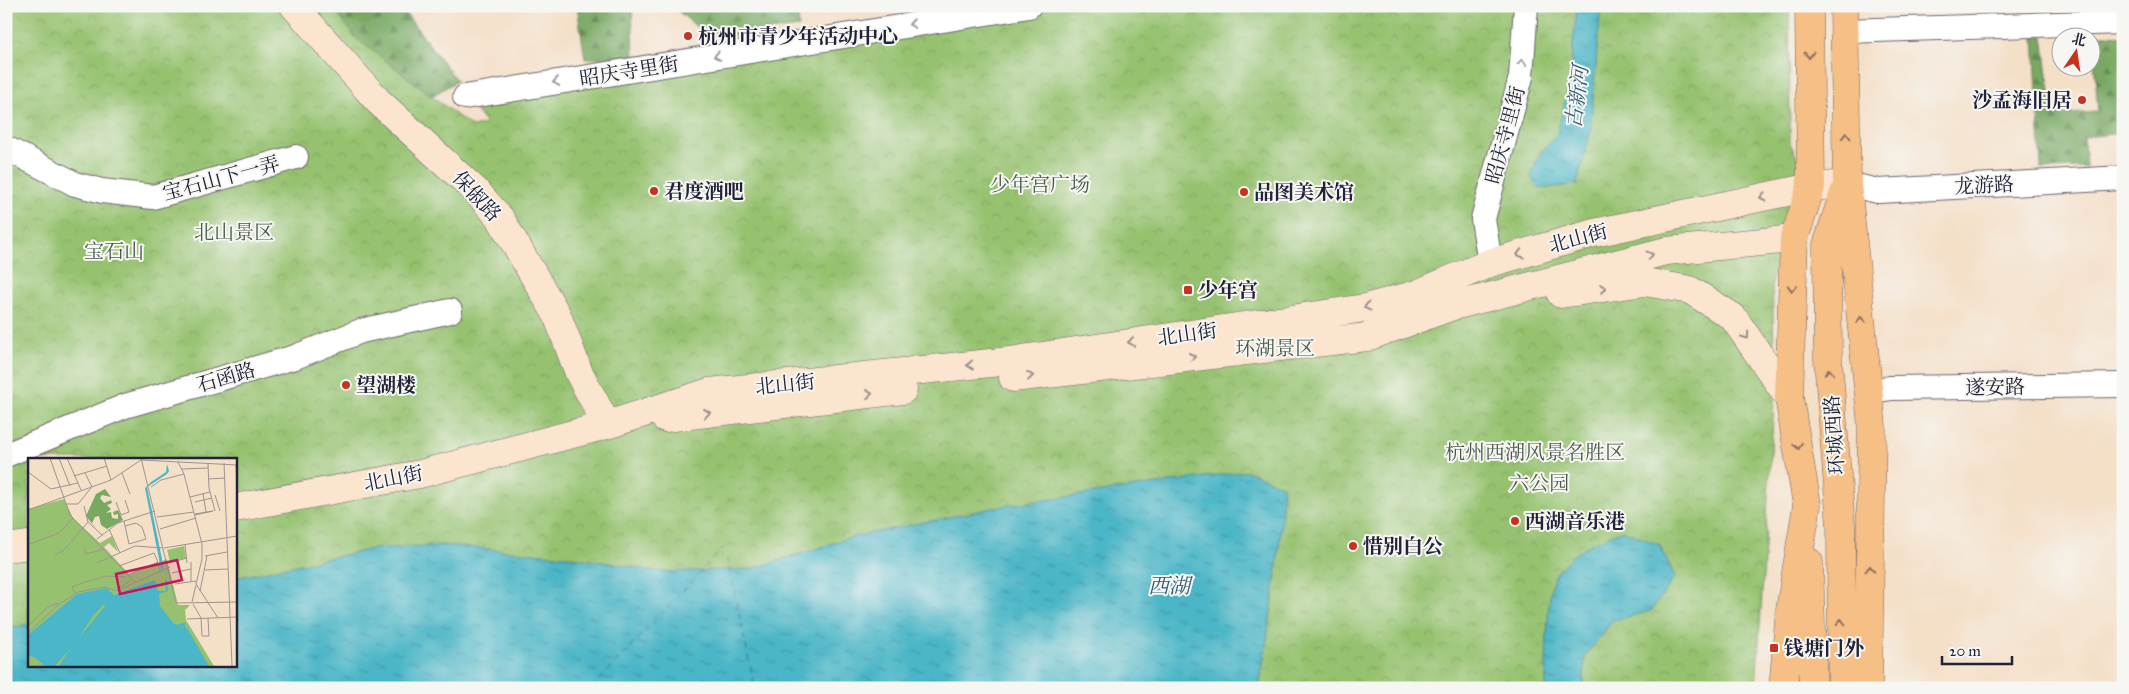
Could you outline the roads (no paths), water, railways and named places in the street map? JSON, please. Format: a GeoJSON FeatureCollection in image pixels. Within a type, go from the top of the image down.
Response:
{"type":"FeatureCollection","features":[{"type":"Feature","properties":{"kind":"main road","name":"保俶路"},"geometry":{"type":"LineString","coordinates":[[294,6],[378,101],[477,192],[500,218],[557,315],[579,373],[607,425]]}},
{"type":"Feature","properties":{"kind":"main road","name":"环城西路"},"geometry":{"type":"LineString","coordinates":[[1809,6],[1811,187],[1794,239],[1789,398],[1806,505],[1813,688]]}},
{"type":"Feature","properties":{"kind":"main road","name":"环城西路"},"geometry":{"type":"LineString","coordinates":[[1844,19],[1847,184],[1872,426],[1868,688]]}},
{"type":"Feature","properties":{"kind":"main road","name":"北山街"},"geometry":{"type":"LineString","coordinates":[[236,508],[420,474],[607,425],[709,392],[1010,360],[1364,308],[1417,294],[1490,262],[1594,233],[1811,187],[1847,184]]}},
{"type":"Feature","properties":{"kind":"main road","name":"环城西路"},"geometry":{"type":"LineString","coordinates":[[1842,688],[1841,526],[1828,359],[1827,245],[1847,184]]}},
{"type":"Feature","properties":{"kind":"main road","name":"北山街"},"geometry":{"type":"LineString","coordinates":[[607,425],[1366,337],[1450,307],[1666,251],[1794,239]]}},
{"type":"Feature","properties":{"kind":"main road"},"geometry":{"type":"LineString","coordinates":[[1450,307],[1645,282],[1690,290],[1733,317],[1789,398]]}},
{"type":"Feature","properties":{"kind":"main road","name":"环城西路"},"geometry":{"type":"LineString","coordinates":[[1783,688],[1790,610],[1806,505]]}},
{"type":"Feature","properties":{"kind":"main road"},"geometry":{"type":"LineString","coordinates":[[6,548],[28,546]]}},
{"type":"Feature","properties":{"kind":"street","name":"昭庆寺里街"},"geometry":{"type":"LineString","coordinates":[[465,98],[1029,6]]}},
{"type":"Feature","properties":{"kind":"street","name":"昭庆寺里街"},"geometry":{"type":"LineString","coordinates":[[1490,262],[1483,219],[1521,76],[1526,6]]}},
{"type":"Feature","properties":{"kind":"street"},"geometry":{"type":"LineString","coordinates":[[1844,19],[2123,22]]}},
{"type":"Feature","properties":{"kind":"street","name":"宝石山下一弄"},"geometry":{"type":"LineString","coordinates":[[6,148],[75,184],[102,191],[153,197],[296,157]]}},
{"type":"Feature","properties":{"kind":"street","name":"龙游路"},"geometry":{"type":"LineString","coordinates":[[1847,184],[1878,191],[2123,178]]}},
{"type":"Feature","properties":{"kind":"street","name":"石函路"},"geometry":{"type":"LineString","coordinates":[[6,455],[125,406],[295,357],[361,331],[450,311]]}},
{"type":"Feature","properties":{"kind":"street","name":"遂安路"},"geometry":{"type":"LineString","coordinates":[[1868,391],[1891,388],[2123,385]]}},
{"type":"Feature","properties":{"kind":"water","name":"古新河"},"geometry":{"type":"Polygon","coordinates":[[[1577,6],[1601,6],[1590,133],[1577,184],[1540,189],[1531,177],[1539,155],[1557,135],[1569,85],[1577,6]]]}},
{"type":"Feature","properties":{"kind":"water","name":"西湖"},"geometry":{"type":"Polygon","coordinates":[[[1247,471],[1283,486],[1271,613],[1259,688],[6,688],[6,629],[28,624],[28,666],[236,666],[236,578],[372,549],[442,545],[566,556],[663,572],[753,569],[852,537],[1003,506],[1247,471]]]}},
{"type":"Feature","properties":{"kind":"water"},"geometry":{"type":"Polygon","coordinates":[[[1622,530],[1660,545],[1675,577],[1651,611],[1613,620],[1585,656],[1583,688],[1546,688],[1548,611],[1556,574],[1577,553],[1622,530]]]}},
{"type":"Feature","properties":{"kind":"place","name":"杭州市青少年活动中心"},"geometry":{"type":"Point","coordinates":[688,36]}},
{"type":"Feature","properties":{"kind":"place","name":"沙孟海旧居"},"geometry":{"type":"Point","coordinates":[2082,100]}},
{"type":"Feature","properties":{"kind":"place","name":"君度酒吧"},"geometry":{"type":"Point","coordinates":[654,191]}},
{"type":"Feature","properties":{"kind":"place","name":"品图美术馆"},"geometry":{"type":"Point","coordinates":[1244,192]}},
{"type":"Feature","properties":{"kind":"place","name":"少年宫"},"geometry":{"type":"Point","coordinates":[1188,290]}},
{"type":"Feature","properties":{"kind":"place","name":"望湖楼"},"geometry":{"type":"Point","coordinates":[346,385]}},
{"type":"Feature","properties":{"kind":"place","name":"西湖音乐港"},"geometry":{"type":"Point","coordinates":[1515,521]}},
{"type":"Feature","properties":{"kind":"place","name":"惜别白公"},"geometry":{"type":"Point","coordinates":[1353,546]}},
{"type":"Feature","properties":{"kind":"place","name":"钱塘门外"},"geometry":{"type":"Point","coordinates":[1774,648]}},
{"type":"Feature","properties":{"kind":"park label","name":"少年宫广场"},"geometry":{"type":"Point","coordinates":[1040,184]}},
{"type":"Feature","properties":{"kind":"park label","name":"北山景区"},"geometry":{"type":"Point","coordinates":[234,232]}},
{"type":"Feature","properties":{"kind":"park label","name":"宝石山"},"geometry":{"type":"Point","coordinates":[114,251]}},
{"type":"Feature","properties":{"kind":"park label","name":"环湖景区"},"geometry":{"type":"Point","coordinates":[1275,348]}},
{"type":"Feature","properties":{"kind":"park label","name":"杭州西湖风景名胜区"},"geometry":{"type":"Point","coordinates":[1535,452]}},
{"type":"Feature","properties":{"kind":"park label","name":"六公园"},"geometry":{"type":"Point","coordinates":[1539,483]}}]}
